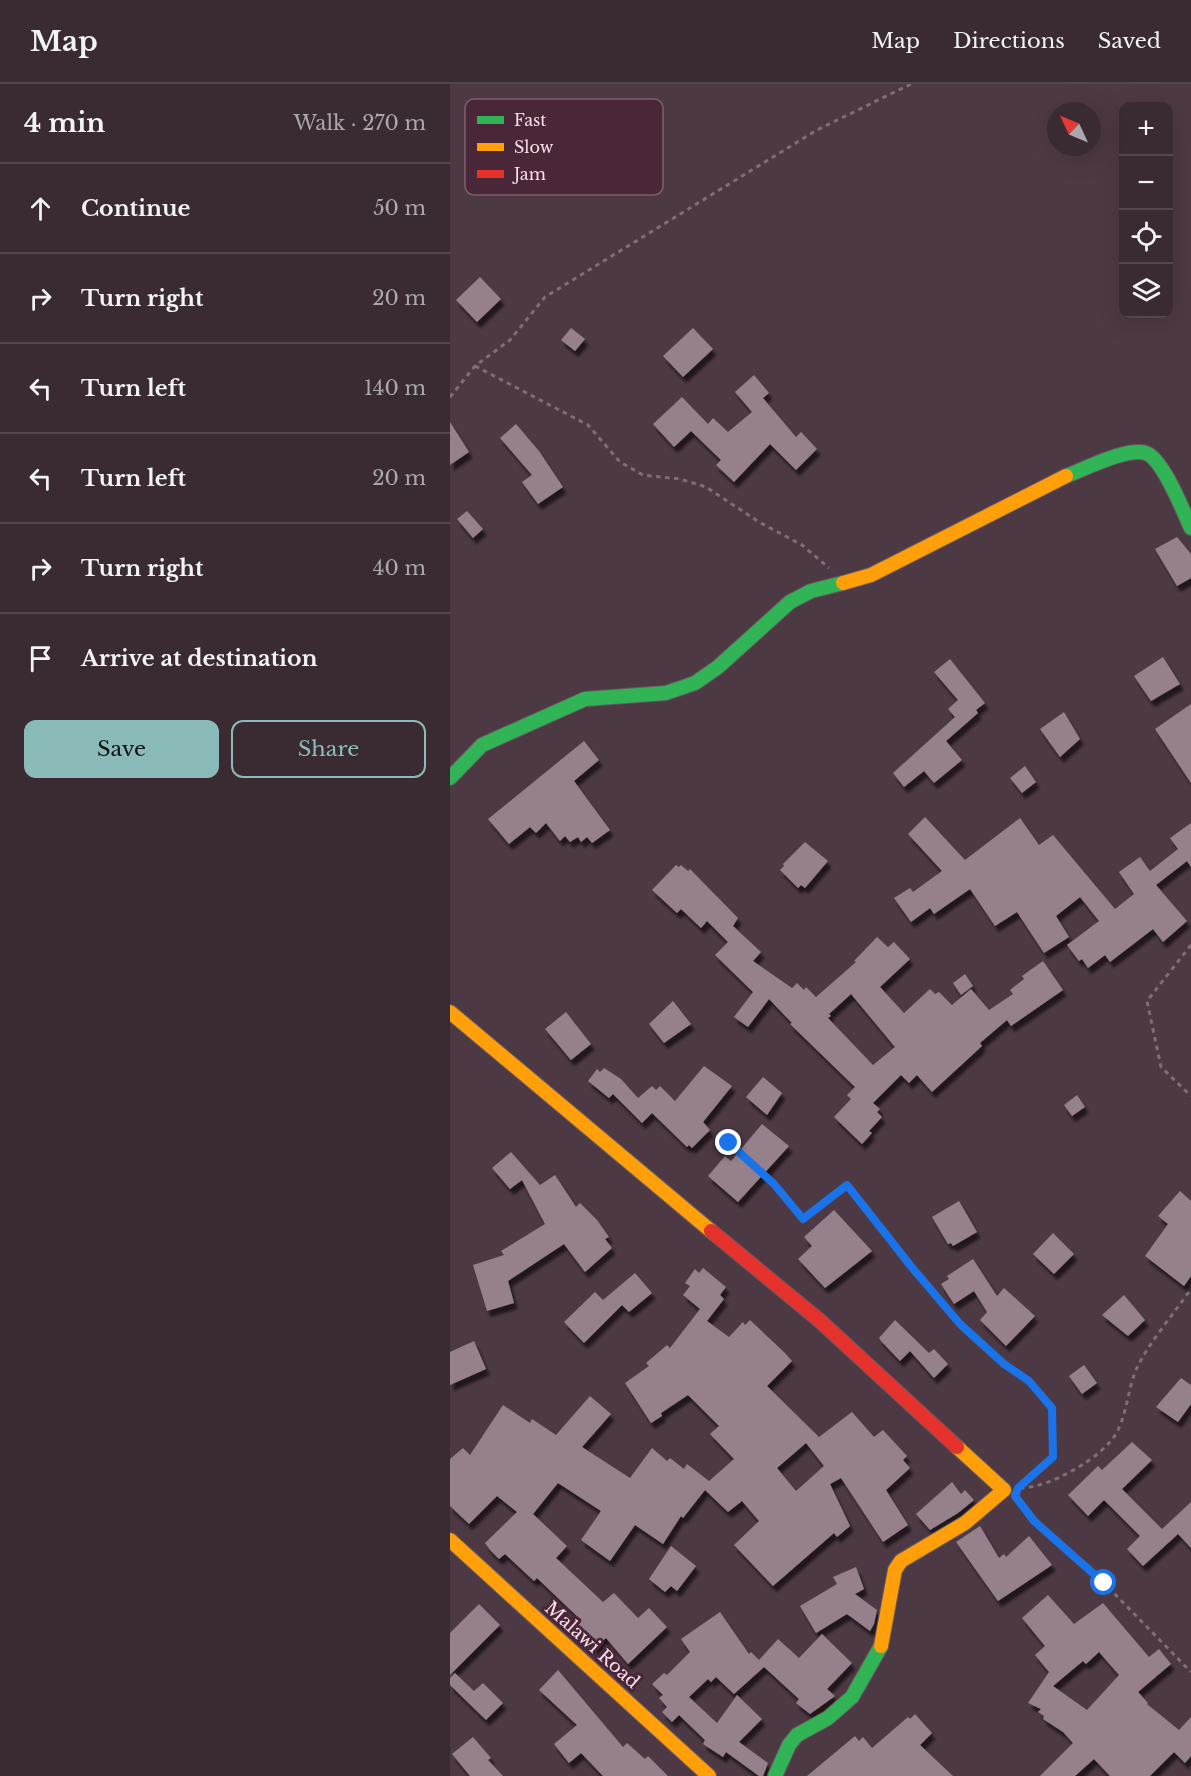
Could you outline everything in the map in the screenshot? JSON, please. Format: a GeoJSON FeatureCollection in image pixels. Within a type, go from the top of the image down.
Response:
{"type":"FeatureCollection","features":[{"type":"Feature","properties":{"kind":"street"},"geometry":{"type":"LineString","coordinates":[[450,778],[482,745],[585,699],[666,693],[695,683],[718,667],[790,602],[811,591],[845,584],[871,575],[1064,477],[1130,452],[1147,453],[1159,463],[1191,528]]}},
{"type":"Feature","properties":{"kind":"street"},"geometry":{"type":"LineString","coordinates":[[450,1012],[589,1131],[819,1320],[1004,1490],[965,1523],[902,1561],[895,1570],[884,1640],[852,1697],[828,1718],[797,1735],[789,1745],[775,1776]]}},
{"type":"Feature","properties":{"kind":"street","name":"Malawi Road"},"geometry":{"type":"LineString","coordinates":[[450,1540],[709,1776]]}},
{"type":"Feature","properties":{"kind":"path"},"geometry":{"type":"LineString","coordinates":[[450,397],[475,366],[510,340],[545,297],[817,130],[911,84]]}},
{"type":"Feature","properties":{"kind":"path"},"geometry":{"type":"LineString","coordinates":[[475,366],[588,425],[620,462],[643,475],[680,479],[706,487],[759,522],[802,545],[845,584]]}},
{"type":"Feature","properties":{"kind":"path"},"geometry":{"type":"LineString","coordinates":[[1191,945],[1147,1001],[1161,1067],[1191,1096]]}},
{"type":"Feature","properties":{"kind":"path"},"geometry":{"type":"LineString","coordinates":[[720,1136],[774,1184],[803,1219],[847,1185],[960,1324],[1004,1364],[1029,1381],[1052,1408],[1053,1457],[1018,1488],[1015,1496],[1034,1521],[1104,1583],[1191,1672]]}},
{"type":"Feature","properties":{"kind":"path"},"geometry":{"type":"LineString","coordinates":[[1004,1490],[1036,1488],[1060,1478],[1096,1454],[1117,1432],[1137,1368],[1191,1289]]}},
{"type":"Feature","properties":{"kind":"building"},"geometry":{"type":"Polygon","coordinates":[[[480,277],[501,299],[477,322],[456,300],[480,277]]]}},
{"type":"Feature","properties":{"kind":"building"},"geometry":{"type":"Polygon","coordinates":[[[571,328],[585,339],[575,351],[561,340],[571,328]]]}},
{"type":"Feature","properties":{"kind":"building"},"geometry":{"type":"Polygon","coordinates":[[[693,328],[713,349],[683,377],[663,356],[693,328]]]}},
{"type":"Feature","properties":{"kind":"building"},"geometry":{"type":"Polygon","coordinates":[[[754,375],[769,393],[763,398],[796,437],[801,432],[817,449],[796,470],[770,444],[734,482],[716,465],[721,460],[691,431],[674,447],[653,424],[682,397],[708,424],[713,418],[728,432],[752,412],[735,392],[754,375]]]}},
{"type":"Feature","properties":{"kind":"building"},"geometry":{"type":"Polygon","coordinates":[[[450,422],[469,452],[450,465],[450,422]]]}},
{"type":"Feature","properties":{"kind":"building"},"geometry":{"type":"Polygon","coordinates":[[[516,424],[539,451],[563,487],[538,504],[522,482],[532,475],[500,438],[516,424]]]}},
{"type":"Feature","properties":{"kind":"building"},"geometry":{"type":"Polygon","coordinates":[[[467,511],[483,529],[473,538],[457,519],[467,511]]]}},
{"type":"Feature","properties":{"kind":"building"},"geometry":{"type":"Polygon","coordinates":[[[1177,537],[1191,554],[1191,578],[1177,586],[1155,549],[1177,537]]]}},
{"type":"Feature","properties":{"kind":"building"},"geometry":{"type":"Polygon","coordinates":[[[1163,657],[1180,684],[1151,701],[1134,676],[1163,657]]]}},
{"type":"Feature","properties":{"kind":"building"},"geometry":{"type":"Polygon","coordinates":[[[950,659],[985,703],[976,710],[978,713],[946,741],[962,760],[934,783],[924,771],[904,787],[893,773],[955,717],[948,709],[958,700],[934,672],[950,659]]]}},
{"type":"Feature","properties":{"kind":"building"},"geometry":{"type":"Polygon","coordinates":[[[1191,704],[1191,783],[1155,729],[1191,704]]]}},
{"type":"Feature","properties":{"kind":"building"},"geometry":{"type":"Polygon","coordinates":[[[1064,712],[1080,739],[1060,757],[1040,729],[1064,712]]]}},
{"type":"Feature","properties":{"kind":"building"},"geometry":{"type":"Polygon","coordinates":[[[584,741],[599,760],[574,781],[610,830],[592,843],[587,837],[581,842],[578,837],[570,842],[565,836],[560,841],[546,823],[536,833],[530,827],[509,844],[488,819],[584,741]]]}},
{"type":"Feature","properties":{"kind":"building"},"geometry":{"type":"Polygon","coordinates":[[[1025,766],[1036,782],[1022,793],[1010,778],[1025,766]]]}},
{"type":"Feature","properties":{"kind":"building"},"geometry":{"type":"Polygon","coordinates":[[[925,817],[965,860],[1020,818],[1039,845],[1053,835],[1115,909],[1134,894],[1119,872],[1140,857],[1150,871],[1178,849],[1170,838],[1191,823],[1191,867],[1187,861],[1156,885],[1187,921],[1163,942],[1153,929],[1110,962],[1105,955],[1088,968],[1082,959],[1079,961],[1067,945],[1099,921],[1080,897],[1056,916],[1069,937],[1044,953],[1017,912],[995,926],[970,889],[934,914],[930,908],[911,922],[894,898],[910,888],[913,892],[942,871],[908,834],[925,817]]]}},
{"type":"Feature","properties":{"kind":"building"},"geometry":{"type":"Polygon","coordinates":[[[805,842],[828,861],[805,888],[801,885],[798,888],[780,870],[805,842]]]}},
{"type":"Feature","properties":{"kind":"building"},"geometry":{"type":"Polygon","coordinates":[[[676,865],[679,867],[681,865],[688,871],[690,869],[738,918],[733,926],[761,952],[753,961],[792,988],[797,983],[804,990],[806,987],[816,997],[856,962],[854,961],[877,937],[888,947],[894,942],[910,959],[880,987],[904,1013],[930,989],[935,994],[939,992],[952,1005],[971,989],[989,1010],[1013,994],[1010,990],[1024,979],[1022,976],[1043,961],[1063,990],[1011,1026],[1007,1020],[980,1043],[982,1046],[932,1092],[917,1075],[909,1083],[901,1075],[873,1103],[880,1109],[877,1112],[882,1117],[869,1131],[872,1133],[862,1144],[834,1117],[851,1099],[847,1095],[855,1087],[790,1024],[792,1023],[769,999],[748,1027],[734,1017],[753,992],[715,955],[728,942],[707,921],[701,928],[681,909],[677,913],[652,890],[676,865]],[[851,994],[829,1014],[831,1016],[828,1018],[873,1065],[895,1047],[851,994]]]}},
{"type":"Feature","properties":{"kind":"building"},"geometry":{"type":"Polygon","coordinates":[[[965,974],[973,986],[961,995],[953,983],[965,974]]]}},
{"type":"Feature","properties":{"kind":"building"},"geometry":{"type":"Polygon","coordinates":[[[673,1001],[691,1024],[664,1043],[649,1024],[673,1001]]]}},
{"type":"Feature","properties":{"kind":"building"},"geometry":{"type":"Polygon","coordinates":[[[566,1012],[591,1044],[571,1060],[545,1029],[566,1012]]]}},
{"type":"Feature","properties":{"kind":"building"},"geometry":{"type":"Polygon","coordinates":[[[704,1066],[732,1086],[703,1122],[710,1130],[692,1148],[689,1145],[687,1147],[652,1113],[642,1123],[613,1094],[609,1098],[588,1081],[597,1069],[600,1072],[604,1068],[621,1079],[638,1098],[652,1086],[656,1090],[660,1086],[675,1101],[704,1066]]]}},
{"type":"Feature","properties":{"kind":"building"},"geometry":{"type":"Polygon","coordinates":[[[763,1077],[782,1093],[767,1115],[746,1097],[763,1077]]]}},
{"type":"Feature","properties":{"kind":"building"},"geometry":{"type":"Polygon","coordinates":[[[1077,1095],[1085,1107],[1072,1116],[1064,1105],[1077,1095]]]}},
{"type":"Feature","properties":{"kind":"building"},"geometry":{"type":"Polygon","coordinates":[[[762,1124],[789,1146],[738,1202],[708,1176],[725,1156],[731,1161],[762,1124]]]}},
{"type":"Feature","properties":{"kind":"building"},"geometry":{"type":"Polygon","coordinates":[[[511,1152],[540,1185],[555,1175],[576,1207],[580,1203],[597,1220],[609,1237],[605,1239],[612,1248],[585,1272],[564,1244],[508,1281],[514,1303],[487,1311],[473,1265],[504,1255],[501,1251],[545,1224],[522,1180],[510,1189],[492,1168],[511,1152]]]}},
{"type":"Feature","properties":{"kind":"building"},"geometry":{"type":"Polygon","coordinates":[[[1180,1191],[1191,1201],[1191,1276],[1184,1286],[1145,1256],[1168,1224],[1158,1216],[1180,1191]]]}},
{"type":"Feature","properties":{"kind":"building"},"geometry":{"type":"Polygon","coordinates":[[[959,1201],[977,1232],[953,1246],[951,1243],[948,1244],[932,1217],[959,1201]]]}},
{"type":"Feature","properties":{"kind":"building"},"geometry":{"type":"Polygon","coordinates":[[[834,1210],[872,1251],[825,1288],[798,1259],[812,1246],[804,1237],[834,1210]]]}},
{"type":"Feature","properties":{"kind":"building"},"geometry":{"type":"Polygon","coordinates":[[[1053,1233],[1074,1254],[1054,1274],[1033,1254],[1053,1233]]]}},
{"type":"Feature","properties":{"kind":"building"},"geometry":{"type":"Polygon","coordinates":[[[973,1259],[997,1296],[1004,1288],[1035,1316],[1006,1346],[980,1320],[987,1312],[974,1291],[954,1304],[941,1284],[949,1279],[947,1276],[973,1259]]]}},
{"type":"Feature","properties":{"kind":"building"},"geometry":{"type":"Polygon","coordinates":[[[703,1268],[726,1287],[720,1295],[724,1299],[707,1321],[729,1337],[743,1322],[745,1325],[750,1320],[792,1361],[767,1386],[819,1437],[852,1412],[874,1437],[883,1430],[907,1456],[903,1460],[910,1468],[886,1490],[908,1525],[883,1542],[841,1478],[830,1484],[850,1526],[837,1537],[834,1533],[773,1586],[734,1545],[759,1521],[742,1501],[728,1512],[705,1490],[683,1518],[681,1516],[663,1544],[635,1525],[610,1561],[581,1540],[601,1511],[558,1483],[533,1514],[567,1546],[556,1558],[603,1602],[614,1593],[638,1618],[649,1608],[667,1627],[628,1664],[606,1638],[594,1649],[573,1628],[581,1620],[537,1578],[534,1581],[505,1554],[499,1559],[490,1550],[485,1543],[517,1512],[497,1496],[469,1524],[450,1506],[450,1459],[463,1448],[470,1455],[503,1405],[530,1423],[532,1419],[556,1435],[590,1396],[611,1414],[582,1447],[630,1478],[652,1448],[667,1461],[670,1458],[684,1469],[687,1464],[709,1481],[734,1459],[710,1434],[719,1426],[688,1395],[661,1413],[662,1416],[651,1423],[625,1383],[649,1366],[646,1363],[667,1345],[670,1348],[700,1309],[683,1295],[690,1286],[685,1283],[695,1269],[699,1273],[703,1268]],[[806,1443],[777,1468],[796,1491],[824,1466],[806,1443]]]}},
{"type":"Feature","properties":{"kind":"building"},"geometry":{"type":"Polygon","coordinates":[[[635,1273],[652,1293],[629,1312],[622,1305],[584,1343],[564,1322],[595,1292],[603,1300],[635,1273]]]}},
{"type":"Feature","properties":{"kind":"building"},"geometry":{"type":"Polygon","coordinates":[[[1124,1295],[1145,1320],[1128,1336],[1102,1315],[1124,1295]]]}},
{"type":"Feature","properties":{"kind":"building"},"geometry":{"type":"Polygon","coordinates":[[[895,1320],[929,1353],[934,1349],[948,1364],[934,1378],[910,1351],[900,1361],[881,1341],[879,1338],[895,1320]]]}},
{"type":"Feature","properties":{"kind":"building"},"geometry":{"type":"Polygon","coordinates":[[[474,1341],[486,1369],[450,1385],[450,1352],[474,1341]]]}},
{"type":"Feature","properties":{"kind":"building"},"geometry":{"type":"Polygon","coordinates":[[[1084,1365],[1097,1383],[1082,1394],[1069,1376],[1084,1365]]]}},
{"type":"Feature","properties":{"kind":"building"},"geometry":{"type":"Polygon","coordinates":[[[1181,1378],[1191,1385],[1191,1404],[1178,1422],[1156,1407],[1181,1378]]]}},
{"type":"Feature","properties":{"kind":"building"},"geometry":{"type":"Polygon","coordinates":[[[1132,1442],[1152,1460],[1122,1489],[1162,1529],[1191,1502],[1191,1548],[1178,1534],[1143,1566],[1127,1549],[1140,1536],[1104,1500],[1088,1516],[1068,1495],[1098,1466],[1102,1470],[1132,1442]]]}},
{"type":"Feature","properties":{"kind":"building"},"geometry":{"type":"Polygon","coordinates":[[[952,1482],[961,1494],[965,1490],[974,1500],[930,1530],[916,1514],[952,1482]]]}},
{"type":"Feature","properties":{"kind":"building"},"geometry":{"type":"Polygon","coordinates":[[[980,1526],[999,1558],[1004,1554],[1006,1557],[1029,1536],[1052,1565],[998,1601],[956,1542],[980,1526]]]}},
{"type":"Feature","properties":{"kind":"building"},"geometry":{"type":"Polygon","coordinates":[[[671,1546],[696,1566],[677,1591],[671,1586],[665,1592],[649,1579],[671,1546]]]}},
{"type":"Feature","properties":{"kind":"building"},"geometry":{"type":"Polygon","coordinates":[[[856,1567],[864,1589],[855,1594],[877,1610],[870,1631],[847,1614],[816,1633],[800,1606],[837,1584],[833,1577],[856,1567]]]}},
{"type":"Feature","properties":{"kind":"building"},"geometry":{"type":"Polygon","coordinates":[[[1048,1595],[1074,1624],[1103,1603],[1149,1657],[1159,1649],[1171,1664],[1138,1692],[1147,1704],[1179,1730],[1191,1717],[1191,1756],[1185,1763],[1174,1752],[1150,1776],[1110,1776],[1094,1759],[1075,1776],[1040,1776],[1073,1743],[1063,1732],[1043,1719],[1044,1716],[1038,1712],[1041,1709],[1028,1703],[1049,1672],[1035,1655],[1045,1646],[1022,1618],[1048,1595]],[[1099,1652],[1086,1664],[1083,1661],[1053,1686],[1087,1710],[1119,1675],[1099,1652]]]}},
{"type":"Feature","properties":{"kind":"building"},"geometry":{"type":"Polygon","coordinates":[[[479,1604],[500,1625],[450,1675],[450,1633],[479,1604]]]}},
{"type":"Feature","properties":{"kind":"building"},"geometry":{"type":"Polygon","coordinates":[[[720,1612],[749,1654],[751,1652],[759,1660],[778,1639],[799,1658],[822,1634],[852,1663],[827,1689],[835,1696],[810,1714],[796,1703],[799,1699],[764,1667],[734,1694],[716,1677],[711,1682],[708,1679],[689,1697],[717,1723],[737,1695],[762,1719],[739,1742],[768,1763],[763,1776],[759,1776],[726,1752],[723,1757],[703,1744],[705,1740],[679,1715],[672,1722],[662,1712],[667,1707],[659,1698],[663,1695],[652,1684],[664,1673],[667,1675],[690,1652],[681,1639],[720,1612]]]}},
{"type":"Feature","properties":{"kind":"building"},"geometry":{"type":"Polygon","coordinates":[[[558,1670],[623,1747],[627,1743],[645,1759],[648,1756],[668,1776],[603,1776],[581,1753],[569,1763],[554,1744],[577,1725],[539,1690],[558,1670]]]}},
{"type":"Feature","properties":{"kind":"building"},"geometry":{"type":"Polygon","coordinates":[[[455,1673],[474,1691],[483,1683],[503,1703],[486,1720],[450,1685],[450,1678],[455,1673]]]}},
{"type":"Feature","properties":{"kind":"building"},"geometry":{"type":"Polygon","coordinates":[[[915,1714],[932,1733],[920,1745],[953,1776],[807,1776],[855,1736],[859,1741],[863,1737],[872,1748],[908,1717],[910,1719],[915,1714]]]}},
{"type":"Feature","properties":{"kind":"building"},"geometry":{"type":"Polygon","coordinates":[[[473,1737],[491,1758],[488,1760],[503,1776],[470,1776],[452,1754],[473,1737]]]}},
{"type":"Feature","properties":{"kind":"traffic: fast"},"geometry":{"type":"LineString","coordinates":[[1066,476],[1117,456],[1128,453],[1146,453],[1166,475],[1191,528]]}},
{"type":"Feature","properties":{"kind":"traffic: fast"},"geometry":{"type":"LineString","coordinates":[[450,778],[482,745],[585,699],[666,693],[695,683],[718,667],[790,602],[811,591],[843,583]]}},
{"type":"Feature","properties":{"kind":"traffic: fast"},"geometry":{"type":"LineString","coordinates":[[775,1776],[789,1745],[797,1735],[828,1718],[852,1697],[881,1646]]}},
{"type":"Feature","properties":{"kind":"traffic: slow"},"geometry":{"type":"LineString","coordinates":[[843,583],[871,575],[1066,476]]}},
{"type":"Feature","properties":{"kind":"traffic: slow"},"geometry":{"type":"LineString","coordinates":[[450,1012],[711,1231]]}},
{"type":"Feature","properties":{"kind":"traffic: slow"},"geometry":{"type":"LineString","coordinates":[[881,1646],[895,1570],[901,1561],[965,1523],[1004,1490],[957,1447]]}},
{"type":"Feature","properties":{"kind":"traffic: slow"},"geometry":{"type":"LineString","coordinates":[[450,1540],[709,1776]]}},
{"type":"Feature","properties":{"kind":"traffic: jam"},"geometry":{"type":"LineString","coordinates":[[711,1231],[819,1320],[957,1447]]}},
{"type":"Feature","properties":{"kind":"route"},"geometry":{"type":"LineString","coordinates":[[729,1143],[774,1184],[803,1219],[847,1185],[960,1324],[1004,1364],[1029,1381],[1052,1408],[1053,1457],[1018,1488],[1015,1496],[1034,1521],[1104,1583]]}}]}
